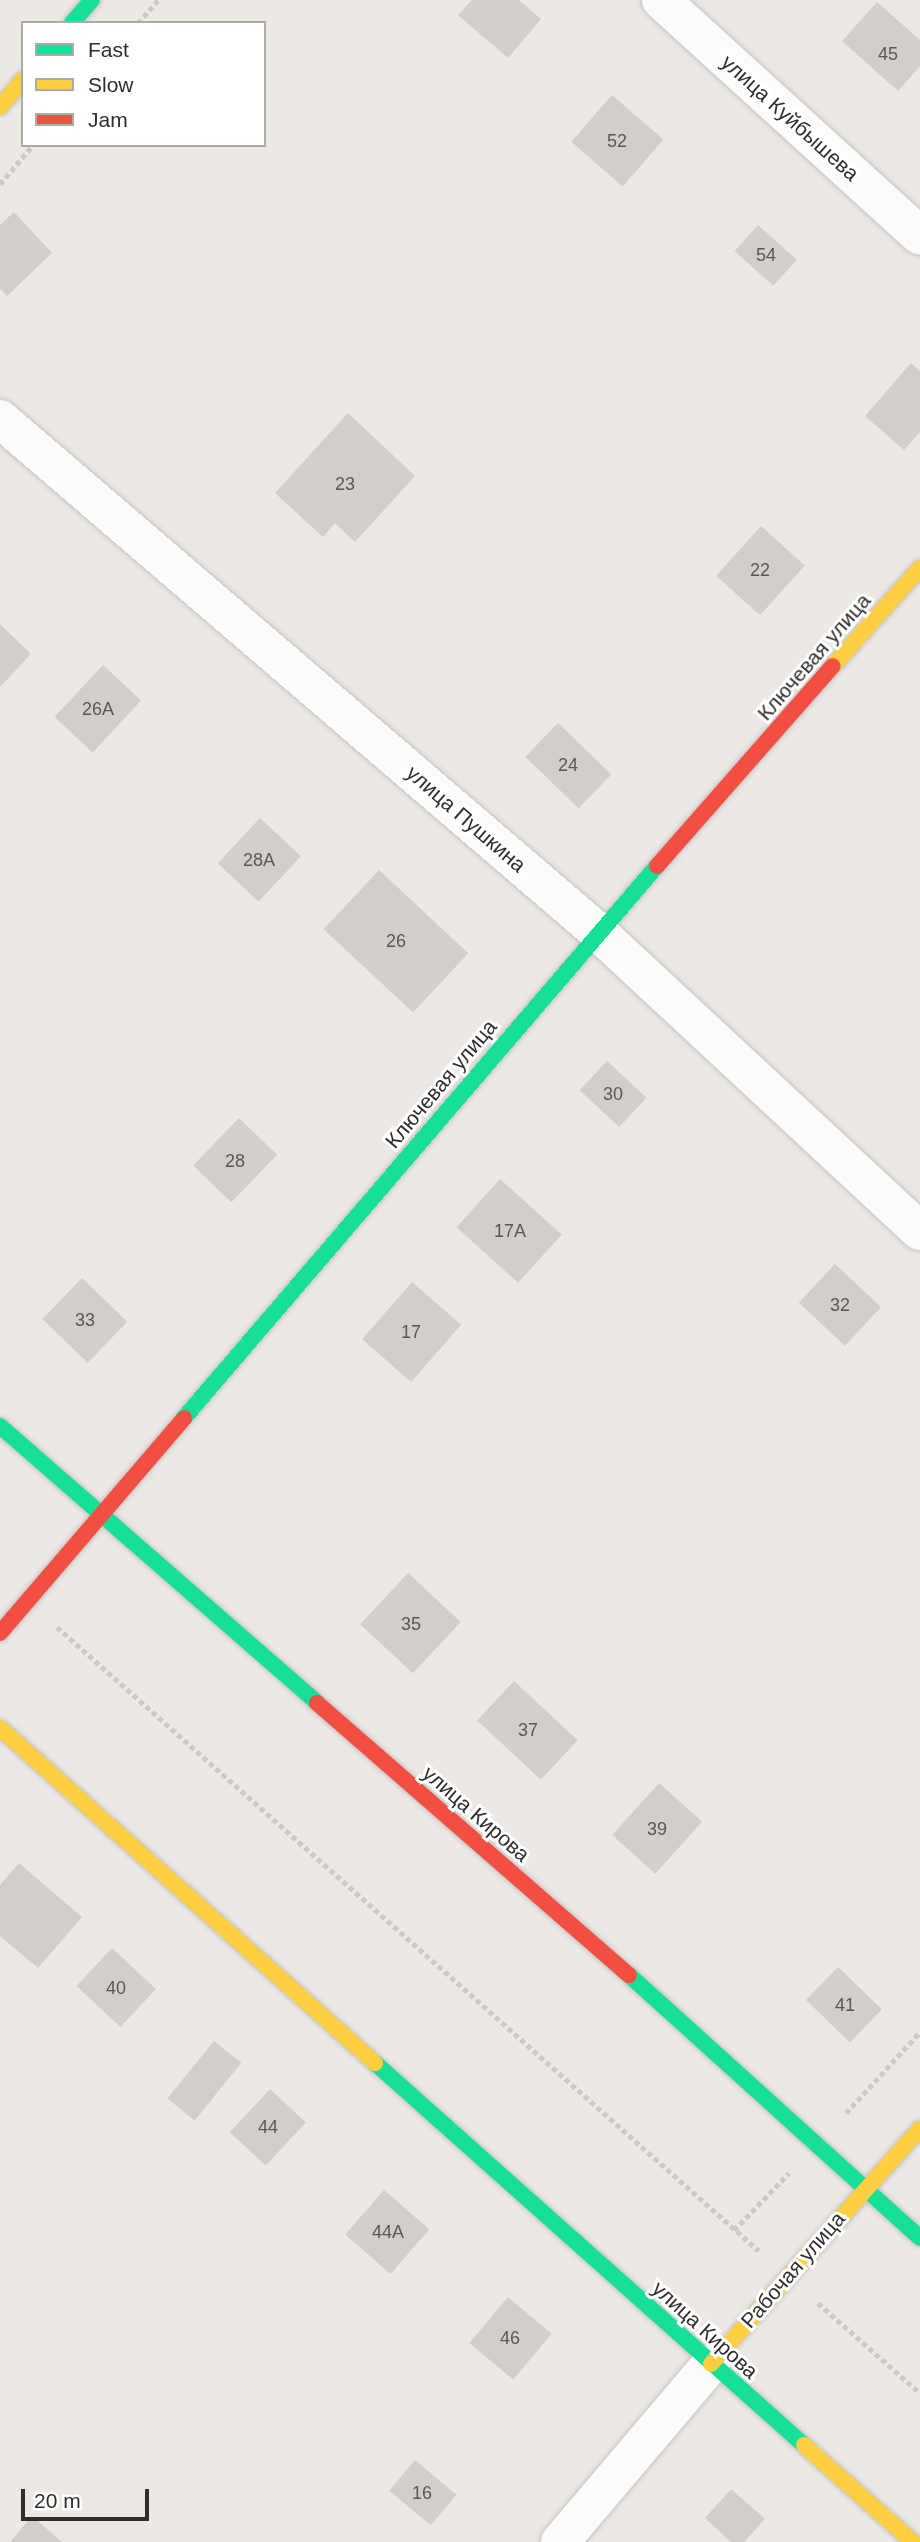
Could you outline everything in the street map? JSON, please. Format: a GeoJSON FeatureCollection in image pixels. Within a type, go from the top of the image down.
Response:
{"type":"FeatureCollection","features":[{"type":"Feature","properties":{"kind":"main road"},"geometry":{"type":"LineString","coordinates":[[74,21],[92,0]]}},
{"type":"Feature","properties":{"kind":"main road"},"geometry":{"type":"LineString","coordinates":[[0,107],[21,82]]}},
{"type":"Feature","properties":{"kind":"main road","name":"Ключевая улица"},"geometry":{"type":"LineString","coordinates":[[0,1633],[598,932],[920,568]]}},
{"type":"Feature","properties":{"kind":"main road","name":"улица Кирова"},"geometry":{"type":"LineString","coordinates":[[0,1426],[741,2074],[920,2238]]}},
{"type":"Feature","properties":{"kind":"main road","name":"улица Кирова"},"geometry":{"type":"LineString","coordinates":[[0,1728],[913,2542]]}},
{"type":"Feature","properties":{"kind":"main road","name":"Рабочая улица"},"geometry":{"type":"LineString","coordinates":[[711,2364],[920,2129]]}},
{"type":"Feature","properties":{"kind":"street","name":"улица Куйбышева"},"geometry":{"type":"LineString","coordinates":[[661,0],[920,236]]}},
{"type":"Feature","properties":{"kind":"street","name":"улица Пушкина"},"geometry":{"type":"LineString","coordinates":[[0,419],[598,932],[920,1231]]}},
{"type":"Feature","properties":{"kind":"street","name":"Рабочая улица"},"geometry":{"type":"LineString","coordinates":[[560,2542],[711,2364]]}},
{"type":"Feature","properties":{"kind":"path"},"geometry":{"type":"LineString","coordinates":[[140,21],[158,0]]}},
{"type":"Feature","properties":{"kind":"path"},"geometry":{"type":"LineString","coordinates":[[0,184],[31,147]]}},
{"type":"Feature","properties":{"kind":"path"},"geometry":{"type":"LineString","coordinates":[[27,1600],[920,2393]]}},
{"type":"Feature","properties":{"kind":"building"},"geometry":{"type":"Polygon","coordinates":[[[472,0],[519,0],[541,19],[508,58],[458,15],[472,0]]]}},
{"type":"Feature","properties":{"kind":"building"},"geometry":{"type":"Polygon","coordinates":[[[877,2],[920,40],[920,66],[898,91],[842,41],[877,2]]]}},
{"type":"Feature","properties":{"kind":"building"},"geometry":{"type":"Polygon","coordinates":[[[612,95],[663,140],[623,186],[571,142],[612,95]]]}},
{"type":"Feature","properties":{"kind":"building"},"geometry":{"type":"Polygon","coordinates":[[[14,212],[52,253],[7,296],[0,289],[0,225],[14,212]]]}},
{"type":"Feature","properties":{"kind":"building"},"geometry":{"type":"Polygon","coordinates":[[[758,225],[797,260],[773,286],[735,251],[758,225]]]}},
{"type":"Feature","properties":{"kind":"building"},"geometry":{"type":"Polygon","coordinates":[[[911,363],[920,371],[920,432],[904,450],[865,416],[911,363]]]}},
{"type":"Feature","properties":{"kind":"building"},"geometry":{"type":"Polygon","coordinates":[[[348,413],[415,476],[355,542],[335,523],[323,537],[275,493],[348,413]]]}},
{"type":"Feature","properties":{"kind":"building"},"geometry":{"type":"Polygon","coordinates":[[[761,526],[805,565],[760,615],[716,576],[761,526]]]}},
{"type":"Feature","properties":{"kind":"building"},"geometry":{"type":"Polygon","coordinates":[[[0,624],[31,654],[0,687],[0,624]]]}},
{"type":"Feature","properties":{"kind":"building"},"geometry":{"type":"Polygon","coordinates":[[[103,665],[141,700],[93,752],[55,717],[103,665]]]}},
{"type":"Feature","properties":{"kind":"building"},"geometry":{"type":"Polygon","coordinates":[[[558,723],[611,774],[579,808],[525,757],[558,723]]]}},
{"type":"Feature","properties":{"kind":"building"},"geometry":{"type":"Polygon","coordinates":[[[260,818],[301,856],[259,902],[218,863],[260,818]]]}},
{"type":"Feature","properties":{"kind":"building"},"geometry":{"type":"Polygon","coordinates":[[[379,870],[468,953],[413,1012],[324,929],[379,870]]]}},
{"type":"Feature","properties":{"kind":"building"},"geometry":{"type":"Polygon","coordinates":[[[607,1061],[646,1098],[619,1127],[580,1090],[607,1061]]]}},
{"type":"Feature","properties":{"kind":"building"},"geometry":{"type":"Polygon","coordinates":[[[239,1118],[277,1155],[231,1202],[193,1165],[239,1118]]]}},
{"type":"Feature","properties":{"kind":"building"},"geometry":{"type":"Polygon","coordinates":[[[500,1179],[562,1235],[518,1283],[457,1227],[500,1179]]]}},
{"type":"Feature","properties":{"kind":"building"},"geometry":{"type":"Polygon","coordinates":[[[835,1264],[881,1307],[845,1346],[799,1303],[835,1264]]]}},
{"type":"Feature","properties":{"kind":"building"},"geometry":{"type":"Polygon","coordinates":[[[82,1278],[127,1322],[88,1363],[42,1319],[82,1278]]]}},
{"type":"Feature","properties":{"kind":"building"},"geometry":{"type":"Polygon","coordinates":[[[412,1282],[461,1325],[411,1382],[362,1339],[412,1282]]]}},
{"type":"Feature","properties":{"kind":"building"},"geometry":{"type":"Polygon","coordinates":[[[408,1573],[461,1622],[413,1673],[360,1624],[408,1573]]]}},
{"type":"Feature","properties":{"kind":"building"},"geometry":{"type":"Polygon","coordinates":[[[514,1681],[578,1740],[541,1780],[477,1720],[514,1681]]]}},
{"type":"Feature","properties":{"kind":"building"},"geometry":{"type":"Polygon","coordinates":[[[659,1783],[702,1822],[655,1874],[612,1835],[659,1783]]]}},
{"type":"Feature","properties":{"kind":"building"},"geometry":{"type":"Polygon","coordinates":[[[19,1863],[82,1917],[38,1968],[0,1936],[0,1885],[19,1863]]]}},
{"type":"Feature","properties":{"kind":"building"},"geometry":{"type":"Polygon","coordinates":[[[112,1948],[156,1989],[120,2027],[77,1986],[112,1948]]]}},
{"type":"Feature","properties":{"kind":"building"},"geometry":{"type":"Polygon","coordinates":[[[838,1967],[882,2009],[850,2042],[806,2000],[838,1967]]]}},
{"type":"Feature","properties":{"kind":"building"},"geometry":{"type":"Polygon","coordinates":[[[214,2041],[241,2063],[195,2121],[167,2099],[214,2041]]]}},
{"type":"Feature","properties":{"kind":"building"},"geometry":{"type":"Polygon","coordinates":[[[270,2089],[306,2122],[266,2166],[230,2132],[270,2089]]]}},
{"type":"Feature","properties":{"kind":"building"},"geometry":{"type":"Polygon","coordinates":[[[384,2190],[429,2229],[391,2274],[345,2235],[384,2190]]]}},
{"type":"Feature","properties":{"kind":"building"},"geometry":{"type":"Polygon","coordinates":[[[508,2297],[552,2334],[513,2380],[469,2343],[508,2297]]]}},
{"type":"Feature","properties":{"kind":"building"},"geometry":{"type":"Polygon","coordinates":[[[415,2460],[456,2495],[431,2525],[389,2491],[415,2460]]]}},
{"type":"Feature","properties":{"kind":"building"},"geometry":{"type":"Polygon","coordinates":[[[731,2489],[765,2519],[744,2542],[731,2542],[705,2518],[731,2489]]]}},
{"type":"Feature","properties":{"kind":"building"},"geometry":{"type":"Polygon","coordinates":[[[32,2516],[62,2542],[10,2542],[32,2516]]]}},
{"type":"Feature","properties":{"kind":"traffic: fast"},"geometry":{"type":"LineString","coordinates":[[74,21],[92,0]]}},
{"type":"Feature","properties":{"kind":"traffic: fast"},"geometry":{"type":"LineString","coordinates":[[184,1418],[657,866]]}},
{"type":"Feature","properties":{"kind":"traffic: fast"},"geometry":{"type":"LineString","coordinates":[[0,1426],[317,1703]]}},
{"type":"Feature","properties":{"kind":"traffic: fast"},"geometry":{"type":"LineString","coordinates":[[629,1975],[920,2238]]}},
{"type":"Feature","properties":{"kind":"traffic: fast"},"geometry":{"type":"LineString","coordinates":[[375,2063],[804,2445]]}},
{"type":"Feature","properties":{"kind":"traffic: slow"},"geometry":{"type":"LineString","coordinates":[[0,107],[21,82]]}},
{"type":"Feature","properties":{"kind":"traffic: slow"},"geometry":{"type":"LineString","coordinates":[[833,666],[920,568]]}},
{"type":"Feature","properties":{"kind":"traffic: slow"},"geometry":{"type":"LineString","coordinates":[[0,1728],[375,2063]]}},
{"type":"Feature","properties":{"kind":"traffic: slow"},"geometry":{"type":"LineString","coordinates":[[711,2364],[920,2129]]}},
{"type":"Feature","properties":{"kind":"traffic: slow"},"geometry":{"type":"LineString","coordinates":[[804,2445],[913,2542]]}},
{"type":"Feature","properties":{"kind":"traffic: jam"},"geometry":{"type":"LineString","coordinates":[[657,866],[833,666]]}},
{"type":"Feature","properties":{"kind":"traffic: jam"},"geometry":{"type":"LineString","coordinates":[[0,1633],[184,1418]]}},
{"type":"Feature","properties":{"kind":"traffic: jam"},"geometry":{"type":"LineString","coordinates":[[317,1703],[629,1975]]}}]}
